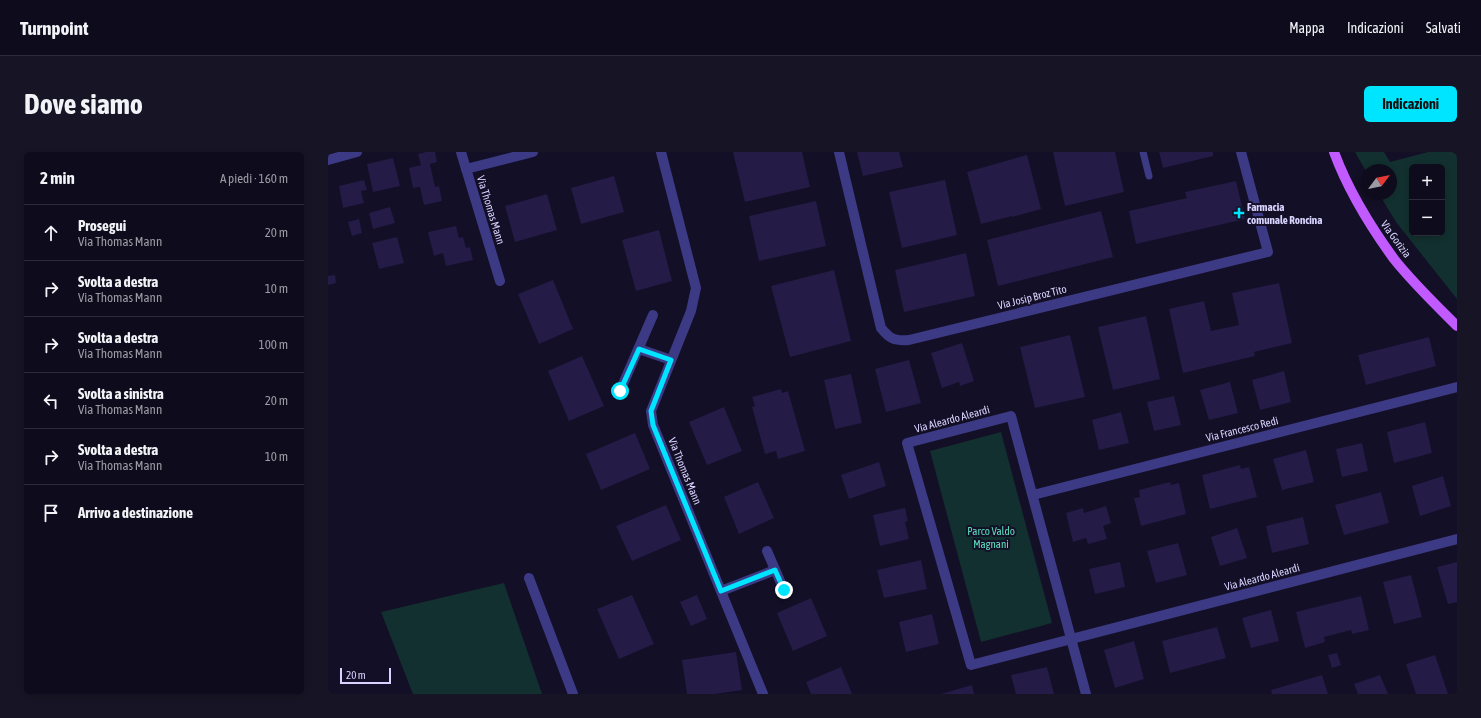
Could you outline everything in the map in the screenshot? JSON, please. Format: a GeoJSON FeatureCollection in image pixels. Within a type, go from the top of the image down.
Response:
{"type":"FeatureCollection","features":[{"type":"Feature","properties":{"kind":"main road","name":"Via Gorizia"},"geometry":{"type":"LineString","coordinates":[[1334,152],[1338,164],[1364,214],[1395,259],[1426,295],[1457,326]]}},
{"type":"Feature","properties":{"kind":"street"},"geometry":{"type":"LineString","coordinates":[[328,160],[357,152]]}},
{"type":"Feature","properties":{"kind":"street","name":"Via Thomas Mann"},"geometry":{"type":"LineString","coordinates":[[461,152],[500,280]]}},
{"type":"Feature","properties":{"kind":"street","name":"Via Thomas Mann"},"geometry":{"type":"LineString","coordinates":[[466,169],[533,152]]}},
{"type":"Feature","properties":{"kind":"street","name":"Via Thomas Mann"},"geometry":{"type":"LineString","coordinates":[[661,152],[696,288],[691,311],[651,411],[653,425],[763,694]]}},
{"type":"Feature","properties":{"kind":"street","name":"Via Josip Broz Tito"},"geometry":{"type":"LineString","coordinates":[[839,152],[881,328],[889,337],[898,341],[909,340],[1268,252],[1242,152]]}},
{"type":"Feature","properties":{"kind":"street"},"geometry":{"type":"LineString","coordinates":[[620,391],[639,349],[652,315]]}},
{"type":"Feature","properties":{"kind":"street"},"geometry":{"type":"LineString","coordinates":[[639,349],[671,360]]}},
{"type":"Feature","properties":{"kind":"street","name":"Via Francesco Redi"},"geometry":{"type":"LineString","coordinates":[[1033,495],[1457,388]]}},
{"type":"Feature","properties":{"kind":"street","name":"Via Aleardo Aleardi"},"geometry":{"type":"LineString","coordinates":[[1072,639],[1011,416],[907,443],[971,665],[1072,639],[1457,539]]}},
{"type":"Feature","properties":{"kind":"street"},"geometry":{"type":"LineString","coordinates":[[767,552],[784,590]]}},
{"type":"Feature","properties":{"kind":"street"},"geometry":{"type":"LineString","coordinates":[[721,591],[775,570]]}},
{"type":"Feature","properties":{"kind":"street"},"geometry":{"type":"LineString","coordinates":[[529,578],[573,694]]}},
{"type":"Feature","properties":{"kind":"street"},"geometry":{"type":"LineString","coordinates":[[1072,639],[1086,694]]}},
{"type":"Feature","properties":{"kind":"lane"},"geometry":{"type":"LineString","coordinates":[[1143,152],[1149,176]]}},
{"type":"Feature","properties":{"kind":"green space"},"geometry":{"type":"Polygon","coordinates":[[[1355,152],[1384,152],[1390,162],[1428,152],[1457,152],[1457,299],[1396,222],[1383,200],[1397,200],[1397,164],[1362,164],[1355,152]]]}},
{"type":"Feature","properties":{"kind":"green space","name":"Parco Valdo Magnani"},"geometry":{"type":"Polygon","coordinates":[[[1001,432],[1052,623],[981,642],[930,451],[1001,432]]]}},
{"type":"Feature","properties":{"kind":"green space"},"geometry":{"type":"Polygon","coordinates":[[[504,583],[542,694],[413,694],[381,612],[504,583]]]}},
{"type":"Feature","properties":{"kind":"building"},"geometry":{"type":"Polygon","coordinates":[[[435,152],[437,162],[430,164],[435,187],[439,186],[442,201],[424,205],[420,187],[413,188],[409,168],[421,165],[418,154],[435,152]]]}},
{"type":"Feature","properties":{"kind":"building"},"geometry":{"type":"Polygon","coordinates":[[[733,152],[802,152],[810,187],[745,202],[733,152]]]}},
{"type":"Feature","properties":{"kind":"building"},"geometry":{"type":"Polygon","coordinates":[[[857,152],[899,152],[903,167],[863,176],[857,152]]]}},
{"type":"Feature","properties":{"kind":"building"},"geometry":{"type":"Polygon","coordinates":[[[1053,152],[1115,152],[1124,192],[1065,206],[1053,152]]]}},
{"type":"Feature","properties":{"kind":"building"},"geometry":{"type":"Polygon","coordinates":[[[1159,152],[1213,152],[1213,156],[1163,168],[1159,152]]]}},
{"type":"Feature","properties":{"kind":"building"},"geometry":{"type":"Polygon","coordinates":[[[1027,155],[1041,209],[981,224],[967,172],[1027,155]]]}},
{"type":"Feature","properties":{"kind":"building"},"geometry":{"type":"Polygon","coordinates":[[[393,158],[400,186],[373,192],[367,164],[393,158]]]}},
{"type":"Feature","properties":{"kind":"building"},"geometry":{"type":"Polygon","coordinates":[[[614,176],[624,212],[581,224],[571,188],[614,176]]]}},
{"type":"Feature","properties":{"kind":"building"},"geometry":{"type":"Polygon","coordinates":[[[364,180],[367,190],[361,191],[364,203],[343,208],[339,186],[364,180]]]}},
{"type":"Feature","properties":{"kind":"building"},"geometry":{"type":"Polygon","coordinates":[[[945,180],[957,235],[902,248],[889,192],[945,180]]]}},
{"type":"Feature","properties":{"kind":"building"},"geometry":{"type":"Polygon","coordinates":[[[1236,181],[1245,219],[1136,244],[1129,211],[1187,198],[1185,192],[1236,181]]]}},
{"type":"Feature","properties":{"kind":"building"},"geometry":{"type":"Polygon","coordinates":[[[547,194],[557,230],[515,242],[505,206],[547,194]]]}},
{"type":"Feature","properties":{"kind":"building"},"geometry":{"type":"Polygon","coordinates":[[[816,201],[826,246],[759,261],[749,216],[816,201]]]}},
{"type":"Feature","properties":{"kind":"building"},"geometry":{"type":"Polygon","coordinates":[[[390,207],[395,223],[373,229],[369,213],[390,207]]]}},
{"type":"Feature","properties":{"kind":"building"},"geometry":{"type":"Polygon","coordinates":[[[1101,211],[1113,257],[998,286],[987,240],[1101,211]]]}},
{"type":"Feature","properties":{"kind":"building"},"geometry":{"type":"Polygon","coordinates":[[[359,219],[362,233],[352,236],[348,222],[359,219]]]}},
{"type":"Feature","properties":{"kind":"building"},"geometry":{"type":"Polygon","coordinates":[[[456,226],[459,238],[463,237],[466,248],[470,247],[473,260],[446,266],[443,253],[434,256],[428,232],[456,226]]]}},
{"type":"Feature","properties":{"kind":"building"},"geometry":{"type":"Polygon","coordinates":[[[659,230],[672,281],[636,291],[622,240],[659,230]]]}},
{"type":"Feature","properties":{"kind":"building"},"geometry":{"type":"Polygon","coordinates":[[[397,237],[404,263],[379,269],[372,243],[397,237]]]}},
{"type":"Feature","properties":{"kind":"building"},"geometry":{"type":"Polygon","coordinates":[[[966,253],[975,296],[904,312],[895,270],[966,253]]]}},
{"type":"Feature","properties":{"kind":"building"},"geometry":{"type":"Polygon","coordinates":[[[834,270],[851,341],[790,357],[771,286],[834,270]]]}},
{"type":"Feature","properties":{"kind":"building"},"geometry":{"type":"Polygon","coordinates":[[[335,275],[336,283],[328,285],[328,276],[335,275]]]}},
{"type":"Feature","properties":{"kind":"building"},"geometry":{"type":"Polygon","coordinates":[[[553,280],[573,329],[539,344],[518,294],[553,280]]]}},
{"type":"Feature","properties":{"kind":"building"},"geometry":{"type":"Polygon","coordinates":[[[1279,283],[1292,343],[1254,352],[1255,356],[1183,373],[1169,309],[1204,301],[1211,331],[1239,325],[1232,293],[1279,283]]]}},
{"type":"Feature","properties":{"kind":"building"},"geometry":{"type":"Polygon","coordinates":[[[1146,316],[1160,379],[1113,390],[1098,327],[1146,316]]]}},
{"type":"Feature","properties":{"kind":"building"},"geometry":{"type":"Polygon","coordinates":[[[1070,335],[1085,397],[1035,408],[1020,347],[1070,335]]]}},
{"type":"Feature","properties":{"kind":"building"},"geometry":{"type":"Polygon","coordinates":[[[1429,337],[1436,366],[1366,385],[1358,355],[1429,337]]]}},
{"type":"Feature","properties":{"kind":"building"},"geometry":{"type":"Polygon","coordinates":[[[962,343],[974,381],[960,386],[959,382],[942,388],[931,353],[962,343]]]}},
{"type":"Feature","properties":{"kind":"building"},"geometry":{"type":"Polygon","coordinates":[[[582,356],[604,406],[569,421],[548,371],[582,356]]]}},
{"type":"Feature","properties":{"kind":"building"},"geometry":{"type":"Polygon","coordinates":[[[909,360],[921,403],[886,412],[875,369],[909,360]]]}},
{"type":"Feature","properties":{"kind":"building"},"geometry":{"type":"Polygon","coordinates":[[[1284,371],[1291,402],[1260,410],[1252,380],[1284,371]]]}},
{"type":"Feature","properties":{"kind":"building"},"geometry":{"type":"Polygon","coordinates":[[[851,374],[862,423],[835,429],[824,380],[851,374]]]}},
{"type":"Feature","properties":{"kind":"building"},"geometry":{"type":"Polygon","coordinates":[[[1230,382],[1238,413],[1209,420],[1200,390],[1230,382]]]}},
{"type":"Feature","properties":{"kind":"building"},"geometry":{"type":"Polygon","coordinates":[[[781,389],[782,393],[788,391],[805,451],[778,459],[776,451],[765,454],[752,407],[755,406],[752,397],[781,389]]]}},
{"type":"Feature","properties":{"kind":"building"},"geometry":{"type":"Polygon","coordinates":[[[1174,396],[1181,425],[1154,431],[1147,402],[1174,396]]]}},
{"type":"Feature","properties":{"kind":"building"},"geometry":{"type":"Polygon","coordinates":[[[724,407],[742,451],[707,465],[689,422],[724,407]]]}},
{"type":"Feature","properties":{"kind":"building"},"geometry":{"type":"Polygon","coordinates":[[[1121,412],[1129,443],[1099,450],[1092,420],[1121,412]]]}},
{"type":"Feature","properties":{"kind":"building"},"geometry":{"type":"Polygon","coordinates":[[[1425,422],[1432,453],[1394,463],[1387,432],[1425,422]]]}},
{"type":"Feature","properties":{"kind":"building"},"geometry":{"type":"Polygon","coordinates":[[[635,433],[650,469],[601,490],[586,454],[635,433]]]}},
{"type":"Feature","properties":{"kind":"building"},"geometry":{"type":"Polygon","coordinates":[[[1362,443],[1368,471],[1342,477],[1336,449],[1362,443]]]}},
{"type":"Feature","properties":{"kind":"building"},"geometry":{"type":"Polygon","coordinates":[[[1306,450],[1314,482],[1282,490],[1273,459],[1306,450]]]}},
{"type":"Feature","properties":{"kind":"building"},"geometry":{"type":"Polygon","coordinates":[[[879,462],[886,486],[849,499],[841,475],[879,462]]]}},
{"type":"Feature","properties":{"kind":"building"},"geometry":{"type":"Polygon","coordinates":[[[1240,465],[1241,469],[1249,467],[1257,497],[1210,509],[1202,475],[1240,465]]]}},
{"type":"Feature","properties":{"kind":"building"},"geometry":{"type":"Polygon","coordinates":[[[1443,476],[1451,506],[1420,516],[1412,486],[1443,476]]]}},
{"type":"Feature","properties":{"kind":"building"},"geometry":{"type":"Polygon","coordinates":[[[758,482],[774,518],[739,534],[724,497],[758,482]]]}},
{"type":"Feature","properties":{"kind":"building"},"geometry":{"type":"Polygon","coordinates":[[[1170,482],[1171,485],[1179,483],[1186,514],[1141,526],[1134,498],[1140,497],[1139,490],[1170,482]]]}},
{"type":"Feature","properties":{"kind":"building"},"geometry":{"type":"Polygon","coordinates":[[[1381,492],[1389,523],[1344,535],[1335,505],[1381,492]]]}},
{"type":"Feature","properties":{"kind":"building"},"geometry":{"type":"Polygon","coordinates":[[[666,505],[681,540],[632,561],[616,526],[666,505]]]}},
{"type":"Feature","properties":{"kind":"building"},"geometry":{"type":"Polygon","coordinates":[[[1106,506],[1111,523],[1103,526],[1107,539],[1088,544],[1086,538],[1073,542],[1066,513],[1083,508],[1084,513],[1106,506]]]}},
{"type":"Feature","properties":{"kind":"building"},"geometry":{"type":"Polygon","coordinates":[[[905,508],[908,521],[905,522],[909,539],[880,546],[873,515],[905,508]]]}},
{"type":"Feature","properties":{"kind":"building"},"geometry":{"type":"Polygon","coordinates":[[[1303,517],[1309,544],[1272,553],[1266,526],[1303,517]]]}},
{"type":"Feature","properties":{"kind":"building"},"geometry":{"type":"Polygon","coordinates":[[[1237,528],[1247,558],[1220,566],[1211,537],[1237,528]]]}},
{"type":"Feature","properties":{"kind":"building"},"geometry":{"type":"Polygon","coordinates":[[[1178,543],[1187,575],[1156,583],[1147,551],[1178,543]]]}},
{"type":"Feature","properties":{"kind":"building"},"geometry":{"type":"Polygon","coordinates":[[[921,560],[927,589],[884,598],[877,570],[921,560]]]}},
{"type":"Feature","properties":{"kind":"building"},"geometry":{"type":"Polygon","coordinates":[[[1120,562],[1125,587],[1095,594],[1089,569],[1120,562]]]}},
{"type":"Feature","properties":{"kind":"building"},"geometry":{"type":"Polygon","coordinates":[[[1457,562],[1457,602],[1448,604],[1437,567],[1457,562]]]}},
{"type":"Feature","properties":{"kind":"building"},"geometry":{"type":"Polygon","coordinates":[[[1411,575],[1422,617],[1394,624],[1383,582],[1411,575]]]}},
{"type":"Feature","properties":{"kind":"building"},"geometry":{"type":"Polygon","coordinates":[[[632,595],[654,644],[619,659],[597,609],[632,595]]]}},
{"type":"Feature","properties":{"kind":"building"},"geometry":{"type":"Polygon","coordinates":[[[697,595],[707,619],[691,626],[680,602],[697,595]]]}},
{"type":"Feature","properties":{"kind":"building"},"geometry":{"type":"Polygon","coordinates":[[[1361,596],[1369,630],[1352,634],[1351,630],[1324,637],[1325,642],[1305,648],[1296,612],[1361,596]]]}},
{"type":"Feature","properties":{"kind":"building"},"geometry":{"type":"Polygon","coordinates":[[[811,598],[827,636],[793,651],[777,613],[811,598]]]}},
{"type":"Feature","properties":{"kind":"building"},"geometry":{"type":"Polygon","coordinates":[[[1271,610],[1279,641],[1251,648],[1242,618],[1271,610]]]}},
{"type":"Feature","properties":{"kind":"building"},"geometry":{"type":"Polygon","coordinates":[[[932,614],[939,644],[906,652],[899,622],[932,614]]]}},
{"type":"Feature","properties":{"kind":"building"},"geometry":{"type":"Polygon","coordinates":[[[1217,627],[1226,658],[1170,673],[1162,641],[1217,627]]]}},
{"type":"Feature","properties":{"kind":"building"},"geometry":{"type":"Polygon","coordinates":[[[1134,641],[1144,679],[1115,688],[1104,650],[1134,641]]]}},
{"type":"Feature","properties":{"kind":"building"},"geometry":{"type":"Polygon","coordinates":[[[736,652],[742,690],[715,694],[687,694],[682,660],[736,652]]]}},
{"type":"Feature","properties":{"kind":"building"},"geometry":{"type":"Polygon","coordinates":[[[1337,653],[1341,665],[1332,668],[1328,655],[1337,653]]]}},
{"type":"Feature","properties":{"kind":"building"},"geometry":{"type":"Polygon","coordinates":[[[1435,655],[1448,694],[1416,694],[1406,664],[1435,655]]]}},
{"type":"Feature","properties":{"kind":"building"},"geometry":{"type":"Polygon","coordinates":[[[841,667],[852,694],[811,694],[806,682],[841,667]]]}},
{"type":"Feature","properties":{"kind":"building"},"geometry":{"type":"Polygon","coordinates":[[[1047,667],[1054,694],[1016,694],[1011,675],[1047,667]]]}},
{"type":"Feature","properties":{"kind":"building"},"geometry":{"type":"Polygon","coordinates":[[[1322,675],[1328,694],[1272,694],[1271,690],[1322,675]]]}},
{"type":"Feature","properties":{"kind":"building"},"geometry":{"type":"Polygon","coordinates":[[[1380,675],[1388,694],[1358,694],[1354,684],[1380,675]]]}},
{"type":"Feature","properties":{"kind":"building"},"geometry":{"type":"Polygon","coordinates":[[[972,685],[974,694],[941,694],[972,685]]]}},
{"type":"Feature","properties":{"kind":"place","name":"Farmacia comunale Roncina"},"geometry":{"type":"Point","coordinates":[1239,213]}},
{"type":"Feature","properties":{"kind":"route"},"geometry":{"type":"LineString","coordinates":[[620,391],[639,349],[671,360],[651,411],[653,425],[721,591],[775,570],[784,590]]}}]}
